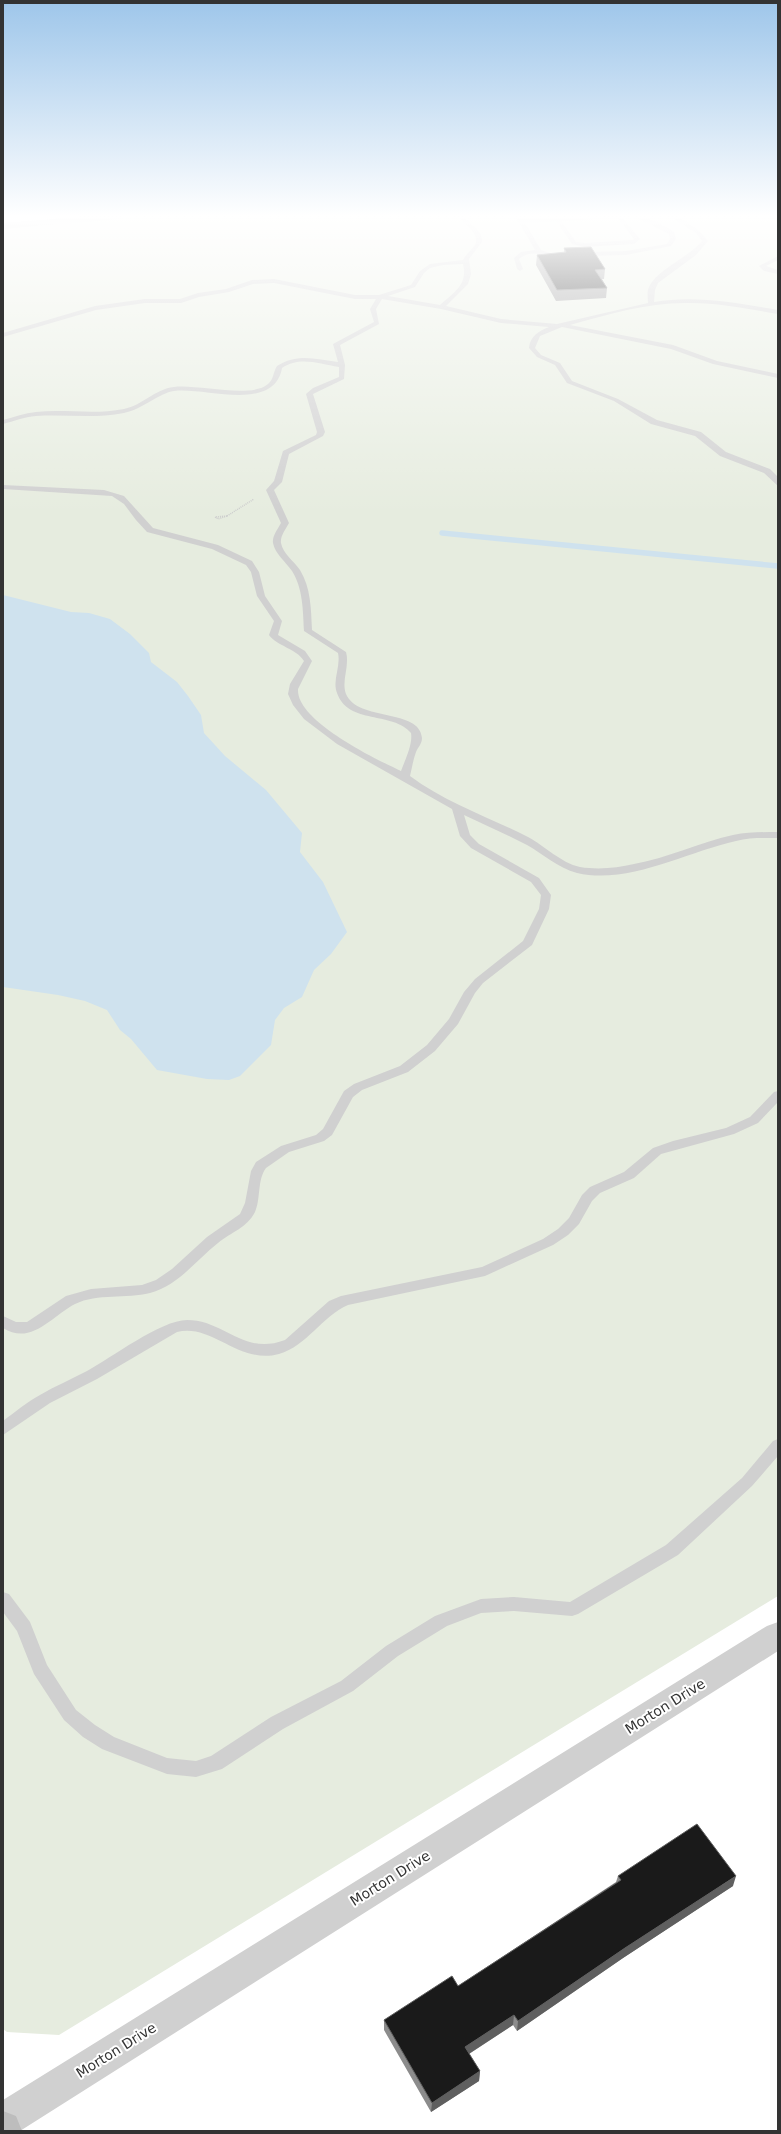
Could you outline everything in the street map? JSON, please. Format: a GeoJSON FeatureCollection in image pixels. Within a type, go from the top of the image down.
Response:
{"type":"FeatureCollection","features":[{"type":"Feature","properties":{"kind":"street","name":"Morton Drive"},"geometry":{"type":"LineString","coordinates":[[3,2121],[778,1635]]}},
{"type":"Feature","properties":{"kind":"lane"},"geometry":{"type":"LineString","coordinates":[[3,335],[68,316]]}},
{"type":"Feature","properties":{"kind":"lane"},"geometry":{"type":"LineString","coordinates":[[374,316],[377,323],[336,344],[342,365],[342,378],[336,383],[316,389],[309,394],[320,432],[319,436],[286,453],[278,482],[270,490],[285,523],[277,538],[277,544],[284,557],[296,571],[306,597],[308,630],[342,652],[344,658],[340,685],[345,700],[363,712],[406,723],[417,732],[417,739],[411,752],[405,777]]}},
{"type":"Feature","properties":{"kind":"lane"},"geometry":{"type":"LineString","coordinates":[[476,316],[502,322],[562,324],[673,347],[715,363],[778,376]]}},
{"type":"Feature","properties":{"kind":"lane"},"geometry":{"type":"LineString","coordinates":[[599,316],[550,328],[532,340],[532,348],[539,356],[558,364],[569,382],[616,400],[654,422],[698,434],[712,447],[723,454],[767,471],[774,477],[778,484]]}},
{"type":"Feature","properties":{"kind":"lane"},"geometry":{"type":"LineString","coordinates":[[3,422],[36,414],[90,415],[118,412],[138,407],[162,392],[172,389],[196,389],[240,393],[259,390],[272,384],[276,379],[279,367],[295,360],[308,359],[342,365]]}},
{"type":"Feature","properties":{"kind":"lane"},"geometry":{"type":"LineString","coordinates":[[3,487],[104,492],[120,495],[124,498],[143,524],[150,530],[215,547],[249,563],[255,572],[257,585],[261,596],[278,621],[273,635],[280,642],[302,654],[308,661],[307,666],[295,680],[293,687],[294,701],[297,706],[313,721],[356,752],[405,777],[417,786],[462,812],[534,845],[571,868],[591,871],[628,869],[733,838],[751,835],[778,835]]}},
{"type":"Feature","properties":{"kind":"lane"},"geometry":{"type":"LineString","coordinates":[[3,1321],[8,1326],[26,1329],[34,1326],[70,1301],[91,1293],[126,1292],[152,1287],[171,1276],[190,1262],[213,1240],[241,1221],[248,1212],[257,1170],[261,1165],[285,1149],[320,1138],[328,1132],[348,1094],[358,1087],[404,1069],[419,1059],[450,1026],[470,992],[479,981],[528,943],[544,910],[546,895],[535,880],[476,846],[465,836],[462,812]]}},
{"type":"Feature","properties":{"kind":"lane"},"geometry":{"type":"LineString","coordinates":[[3,1429],[45,1399],[92,1375],[173,1328],[185,1325],[198,1326],[216,1333],[234,1343],[255,1350],[277,1349],[290,1344],[334,1305],[346,1300],[377,1295],[485,1271],[548,1242],[563,1232],[574,1221],[586,1198],[595,1190],[629,1175],[657,1151],[673,1145],[730,1131],[754,1120],[778,1095]]}},
{"type":"Feature","properties":{"kind":"lane"},"geometry":{"type":"LineString","coordinates":[[3,1599],[24,1627],[40,1669],[70,1716],[89,1731],[108,1743],[167,1766],[196,1769],[216,1763],[277,1724],[347,1686],[392,1651],[440,1621],[481,1606],[514,1604],[572,1609],[672,1550],[747,1482],[778,1445]]}},
{"type":"Feature","properties":{"kind":"path"},"geometry":{"type":"LineString","coordinates":[[227,516],[221,518],[216,517],[218,520],[227,516],[270,490]]}},
{"type":"Feature","properties":{"kind":"shaded area"},"geometry":{"type":"Polygon","coordinates":[[[3,316],[778,316],[778,1596],[59,2035],[7,2032],[3,2029],[3,316]]]}},
{"type":"Feature","properties":{"kind":"water"},"geometry":{"type":"Polygon","coordinates":[[[3,595],[71,612],[89,613],[110,619],[130,634],[149,653],[151,662],[177,682],[188,696],[201,715],[204,733],[225,756],[266,790],[302,833],[300,852],[323,882],[347,932],[331,954],[314,970],[302,997],[284,1008],[275,1020],[271,1045],[240,1076],[229,1080],[207,1079],[157,1070],[131,1039],[120,1030],[107,1010],[85,1001],[58,995],[3,987],[3,595]]]}},
{"type":"Feature","properties":{"kind":"building"},"geometry":{"type":"Polygon","coordinates":[[[697,1824],[736,1876],[625,1948],[518,2021],[514,2015],[465,2047],[480,2071],[432,2103],[384,2020],[452,1976],[458,1986],[621,1880],[618,1876],[697,1824]]]}},
{"type":"Feature","properties":{"kind":"waterway"},"geometry":{"type":"LineString","coordinates":[[442,533],[778,566]]}}]}
